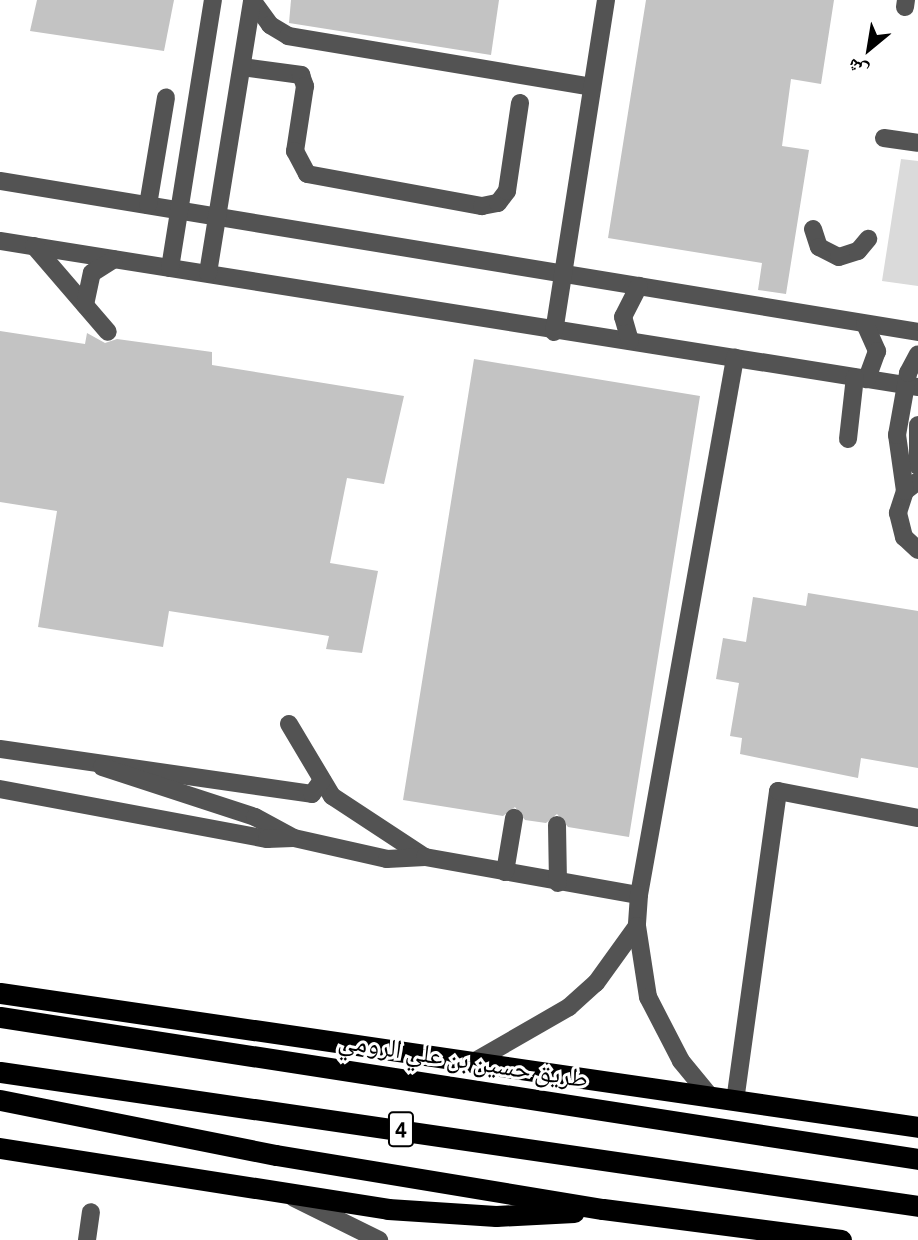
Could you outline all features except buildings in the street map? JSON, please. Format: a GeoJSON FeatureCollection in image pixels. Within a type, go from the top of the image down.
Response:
{"type":"FeatureCollection","features":[{"type":"Feature","properties":{"kind":"highway"},"geometry":{"type":"LineString","coordinates":[[0,993],[723,1095],[918,1127]]}},
{"type":"Feature","properties":{"kind":"highway","name":"طريق حسين بن علي الرومي"},"geometry":{"type":"LineString","coordinates":[[0,1017],[918,1159]]}},
{"type":"Feature","properties":{"kind":"highway","name":"4"},"geometry":{"type":"LineString","coordinates":[[0,1072],[803,1187],[918,1206]]}},
{"type":"Feature","properties":{"kind":"highway"},"geometry":{"type":"LineString","coordinates":[[723,1095],[918,1116]]}},
{"type":"Feature","properties":{"kind":"highway"},"geometry":{"type":"LineString","coordinates":[[0,1100],[276,1154],[603,1209],[841,1240]]}},
{"type":"Feature","properties":{"kind":"highway"},"geometry":{"type":"LineString","coordinates":[[0,1148],[442,1214],[603,1209]]}},
{"type":"Feature","properties":{"kind":"street"},"geometry":{"type":"LineString","coordinates":[[170,268],[213,0]]}},
{"type":"Feature","properties":{"kind":"street"},"geometry":{"type":"LineString","coordinates":[[208,273],[220,217],[252,0]]}},
{"type":"Feature","properties":{"kind":"street"},"geometry":{"type":"LineString","coordinates":[[252,0],[270,25],[288,36],[592,87]]}},
{"type":"Feature","properties":{"kind":"street"},"geometry":{"type":"LineString","coordinates":[[554,332],[606,0]]}},
{"type":"Feature","properties":{"kind":"street"},"geometry":{"type":"LineString","coordinates":[[242,67],[301,75],[305,86],[295,151],[307,174],[482,206],[498,203],[507,191],[520,103]]}},
{"type":"Feature","properties":{"kind":"street"},"geometry":{"type":"LineString","coordinates":[[148,205],[166,97]]}},
{"type":"Feature","properties":{"kind":"street"},"geometry":{"type":"LineString","coordinates":[[884,138],[918,143]]}},
{"type":"Feature","properties":{"kind":"street"},"geometry":{"type":"LineString","coordinates":[[0,181],[562,276],[918,332]]}},
{"type":"Feature","properties":{"kind":"street"},"geometry":{"type":"LineString","coordinates":[[813,229],[819,247],[839,257],[858,251],[867,239]]}},
{"type":"Feature","properties":{"kind":"street"},"geometry":{"type":"LineString","coordinates":[[0,241],[208,273],[554,332],[630,341],[912,386]]}},
{"type":"Feature","properties":{"kind":"street"},"geometry":{"type":"LineString","coordinates":[[34,246],[108,332]]}},
{"type":"Feature","properties":{"kind":"street"},"geometry":{"type":"LineString","coordinates":[[85,305],[92,273],[114,258]]}},
{"type":"Feature","properties":{"kind":"street"},"geometry":{"type":"LineString","coordinates":[[630,341],[623,317],[639,286]]}},
{"type":"Feature","properties":{"kind":"street"},"geometry":{"type":"LineString","coordinates":[[848,439],[861,378],[877,351],[866,324]]}},
{"type":"Feature","properties":{"kind":"street"},"geometry":{"type":"LineString","coordinates":[[918,354],[897,447],[912,486],[899,526],[918,550]]}},
{"type":"Feature","properties":{"kind":"street"},"geometry":{"type":"LineString","coordinates":[[723,1095],[662,1030],[641,970],[637,926],[639,895],[735,358]]}},
{"type":"Feature","properties":{"kind":"street"},"geometry":{"type":"LineString","coordinates":[[918,425],[918,466]]}},
{"type":"Feature","properties":{"kind":"street"},"geometry":{"type":"LineString","coordinates":[[289,724],[332,796],[425,857]]}},
{"type":"Feature","properties":{"kind":"street"},"geometry":{"type":"LineString","coordinates":[[0,749],[102,767],[176,771],[312,794],[322,780]]}},
{"type":"Feature","properties":{"kind":"street"},"geometry":{"type":"LineString","coordinates":[[102,767],[255,817],[294,838]]}},
{"type":"Feature","properties":{"kind":"street"},"geometry":{"type":"LineString","coordinates":[[0,789],[267,839],[294,838],[387,859],[425,857],[558,883],[639,895]]}},
{"type":"Feature","properties":{"kind":"street"},"geometry":{"type":"LineString","coordinates":[[723,1095],[778,791],[918,818]]}},
{"type":"Feature","properties":{"kind":"street"},"geometry":{"type":"LineString","coordinates":[[505,872],[514,818]]}},
{"type":"Feature","properties":{"kind":"street"},"geometry":{"type":"LineString","coordinates":[[558,825],[558,883]]}},
{"type":"Feature","properties":{"kind":"street"},"geometry":{"type":"LineString","coordinates":[[477,1060],[569,1007],[596,983],[637,926]]}},
{"type":"Feature","properties":{"kind":"street"},"geometry":{"type":"LineString","coordinates":[[281,1192],[379,1240]]}},
{"type":"Feature","properties":{"kind":"street"},"geometry":{"type":"LineString","coordinates":[[87,1240],[90,1212]]}},
{"type":"Feature","properties":{"kind":"shaded area"},"geometry":{"type":"Polygon","coordinates":[[[901,159],[918,161],[918,286],[882,281],[901,159]]]}}]}
